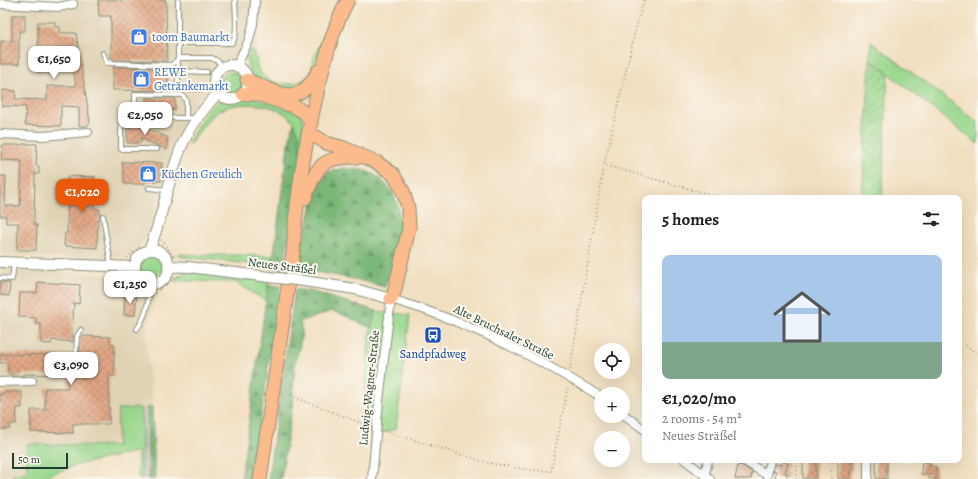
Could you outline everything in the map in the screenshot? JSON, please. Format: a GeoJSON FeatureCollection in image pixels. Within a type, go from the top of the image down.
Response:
{"type":"FeatureCollection","features":[{"type":"Feature","properties":{"kind":"main road"},"geometry":{"type":"LineString","coordinates":[[260,479],[293,252],[294,224],[303,158],[323,66],[341,13],[349,0]]}},
{"type":"Feature","properties":{"kind":"main road"},"geometry":{"type":"LineString","coordinates":[[293,252],[301,225],[315,136],[329,70],[349,0]]}},
{"type":"Feature","properties":{"kind":"main road"},"geometry":{"type":"LineString","coordinates":[[247,80],[272,91],[294,95],[303,92],[308,88],[317,72],[323,66]]}},
{"type":"Feature","properties":{"kind":"main road"},"geometry":{"type":"LineString","coordinates":[[243,94],[257,94],[296,107],[307,115],[310,123]]}},
{"type":"Feature","properties":{"kind":"main road"},"geometry":{"type":"LineString","coordinates":[[315,136],[326,143],[344,148],[376,162],[393,174],[403,191],[408,208],[409,228],[394,293],[391,299]]}},
{"type":"Feature","properties":{"kind":"main road"},"geometry":{"type":"LineString","coordinates":[[305,198],[311,180],[316,171],[330,160],[341,157],[367,157]]}},
{"type":"Feature","properties":{"kind":"street"},"geometry":{"type":"LineString","coordinates":[[236,67],[249,40],[253,24],[255,0]]}},
{"type":"Feature","properties":{"kind":"street"},"geometry":{"type":"LineString","coordinates":[[0,4],[59,7],[73,4]]}},
{"type":"Feature","properties":{"kind":"street"},"geometry":{"type":"LineString","coordinates":[[228,66],[236,67],[244,72],[247,80],[247,88],[243,94],[236,98],[224,98],[218,93],[214,80],[221,69],[228,66]]}},
{"type":"Feature","properties":{"kind":"street"},"geometry":{"type":"LineString","coordinates":[[150,250],[160,223],[176,162],[184,142],[196,118],[218,93]]}},
{"type":"Feature","properties":{"kind":"street"},"geometry":{"type":"LineString","coordinates":[[0,134],[43,136],[88,132]]}},
{"type":"Feature","properties":{"kind":"street"},"geometry":{"type":"LineString","coordinates":[[160,223],[161,253]]}},
{"type":"Feature","properties":{"kind":"street"},"geometry":{"type":"LineString","coordinates":[[150,250],[156,250],[161,253],[166,259],[168,266],[164,278],[158,282],[150,283],[139,278],[135,267],[139,256],[150,250]]}},
{"type":"Feature","properties":{"kind":"street"},"geometry":{"type":"LineString","coordinates":[[0,262],[135,267]]}},
{"type":"Feature","properties":{"kind":"street","name":"Neues Sträßel"},"geometry":{"type":"LineString","coordinates":[[168,266],[304,281],[355,289],[391,299]]}},
{"type":"Feature","properties":{"kind":"street","name":"Alte Bruchsaler Straße"},"geometry":{"type":"LineString","coordinates":[[391,299],[475,329],[523,352],[594,393]]}},
{"type":"Feature","properties":{"kind":"street","name":"Ludwig-Wagner-Straße"},"geometry":{"type":"LineString","coordinates":[[372,479],[376,429],[391,299]]}},
{"type":"Feature","properties":{"kind":"street"},"geometry":{"type":"LineString","coordinates":[[0,382],[32,381]]}},
{"type":"Feature","properties":{"kind":"street"},"geometry":{"type":"LineString","coordinates":[[630,419],[642,428]]}},
{"type":"Feature","properties":{"kind":"street"},"geometry":{"type":"LineString","coordinates":[[689,463],[710,479]]}},
{"type":"Feature","properties":{"kind":"street"},"geometry":{"type":"LineString","coordinates":[[703,473],[706,470],[707,463]]}},
{"type":"Feature","properties":{"kind":"street"},"geometry":{"type":"LineString","coordinates":[[748,463],[767,475],[769,463]]}},
{"type":"Feature","properties":{"kind":"street"},"geometry":{"type":"LineString","coordinates":[[868,463],[868,479]]}},
{"type":"Feature","properties":{"kind":"lane"},"geometry":{"type":"LineString","coordinates":[[178,0],[178,89],[201,89]]}},
{"type":"Feature","properties":{"kind":"lane"},"geometry":{"type":"LineString","coordinates":[[179,43],[232,42],[234,40],[236,24],[235,0]]}},
{"type":"Feature","properties":{"kind":"lane"},"geometry":{"type":"LineString","coordinates":[[103,53],[107,63],[172,65],[179,58],[212,58],[219,62],[221,69]]}},
{"type":"Feature","properties":{"kind":"lane"},"geometry":{"type":"LineString","coordinates":[[179,71],[208,72]]}},
{"type":"Feature","properties":{"kind":"lane"},"geometry":{"type":"LineString","coordinates":[[186,118],[186,100],[182,95],[135,94],[135,117],[186,118],[196,118]]}},
{"type":"Feature","properties":{"kind":"lane"},"geometry":{"type":"LineString","coordinates":[[142,124],[163,125]]}},
{"type":"Feature","properties":{"kind":"lane"},"geometry":{"type":"LineString","coordinates":[[130,125],[121,125],[121,149],[156,149]]}},
{"type":"Feature","properties":{"kind":"lane"},"geometry":{"type":"LineString","coordinates":[[149,188],[168,190]]}},
{"type":"Feature","properties":{"kind":"lane"},"geometry":{"type":"LineString","coordinates":[[103,216],[111,266]]}},
{"type":"Feature","properties":{"kind":"lane"},"geometry":{"type":"LineString","coordinates":[[0,278],[12,279],[14,262]]}},
{"type":"Feature","properties":{"kind":"lane"},"geometry":{"type":"LineString","coordinates":[[137,329],[145,316],[150,283]]}},
{"type":"Feature","properties":{"kind":"lane"},"geometry":{"type":"LineString","coordinates":[[76,356],[77,336],[81,330]]}},
{"type":"Feature","properties":{"kind":"path"},"geometry":{"type":"LineString","coordinates":[[291,395],[376,429],[490,463],[530,470],[551,471],[569,378],[604,165],[644,0]]}},
{"type":"Feature","properties":{"kind":"path"},"geometry":{"type":"LineString","coordinates":[[604,165],[711,195]]}},
{"type":"Feature","properties":{"kind":"path"},"geometry":{"type":"LineString","coordinates":[[962,343],[978,354]]}},
{"type":"Feature","properties":{"kind":"path"},"geometry":{"type":"LineString","coordinates":[[796,479],[798,463]]}},
{"type":"Feature","properties":{"kind":"path"},"geometry":{"type":"LineString","coordinates":[[831,479],[832,463]]}},
{"type":"Feature","properties":{"kind":"shaded area"},"geometry":{"type":"Polygon","coordinates":[[[0,0],[262,0],[256,57],[221,64],[214,70],[210,78],[209,85],[176,143],[148,233],[143,242],[124,256],[108,260],[0,255],[0,0]]]}},
{"type":"Feature","properties":{"kind":"shaded area"},"geometry":{"type":"Polygon","coordinates":[[[0,266],[131,277],[143,293],[158,293],[153,304],[145,337],[152,407],[118,409],[117,446],[27,445],[27,472],[0,477],[0,266]]]}},
{"type":"Feature","properties":{"kind":"shaded area"},"geometry":{"type":"Polygon","coordinates":[[[140,408],[147,408],[149,479],[142,479],[142,429],[140,408]]]}},
{"type":"Feature","properties":{"kind":"green space"},"geometry":{"type":"Polygon","coordinates":[[[339,0],[313,74],[308,82],[292,90],[254,79],[247,61],[251,49],[256,57],[259,71],[266,78],[285,84],[292,84],[305,79],[310,73],[313,60],[339,0]]]}},
{"type":"Feature","properties":{"kind":"green space"},"geometry":{"type":"Polygon","coordinates":[[[871,42],[978,122],[978,144],[870,59],[871,42]]]}},
{"type":"Feature","properties":{"kind":"green space"},"geometry":{"type":"Polygon","coordinates":[[[870,59],[888,73],[882,195],[862,195],[870,59]]]}},
{"type":"Feature","properties":{"kind":"green space"},"geometry":{"type":"Polygon","coordinates":[[[231,72],[239,75],[242,83],[239,91],[231,94],[223,91],[220,83],[223,75],[231,72]]]}},
{"type":"Feature","properties":{"kind":"green space"},"geometry":{"type":"Polygon","coordinates":[[[248,96],[299,113],[304,122],[300,153],[296,127],[288,116],[269,107],[247,104],[236,105],[217,112],[206,123],[189,145],[189,142],[199,123],[211,107],[217,102],[223,99],[231,102],[248,96]]]}},
{"type":"Feature","properties":{"kind":"green space"},"geometry":{"type":"Polygon","coordinates":[[[294,123],[299,134],[300,153],[284,269],[272,268],[288,145],[294,123]]]}},
{"type":"Feature","properties":{"kind":"green space"},"geometry":{"type":"Polygon","coordinates":[[[344,168],[358,169],[371,173],[388,187],[395,198],[399,210],[400,223],[396,249],[385,287],[359,280],[310,271],[298,271],[302,246],[316,188],[321,178],[328,172],[344,168]]]}},
{"type":"Feature","properties":{"kind":"green space"},"geometry":{"type":"Polygon","coordinates":[[[177,254],[274,256],[271,266],[183,257],[177,254]]]}},
{"type":"Feature","properties":{"kind":"green space"},"geometry":{"type":"Polygon","coordinates":[[[151,255],[159,258],[162,266],[159,274],[151,277],[143,274],[140,266],[143,258],[151,255]]]}},
{"type":"Feature","properties":{"kind":"green space"},"geometry":{"type":"Polygon","coordinates":[[[193,272],[269,280],[266,301],[235,282],[174,281],[183,273],[193,272]]]}},
{"type":"Feature","properties":{"kind":"green space"},"geometry":{"type":"Polygon","coordinates":[[[268,285],[280,286],[252,479],[241,479],[268,285]]]}},
{"type":"Feature","properties":{"kind":"green space"},"geometry":{"type":"Polygon","coordinates":[[[295,289],[310,291],[376,311],[371,328],[331,311],[300,321],[302,331],[295,362],[292,407],[281,479],[268,479],[295,289]]]}},
{"type":"Feature","properties":{"kind":"green space"},"geometry":{"type":"Polygon","coordinates":[[[376,311],[410,315],[396,429],[371,436],[364,419],[368,349],[371,328],[376,311]]]}},
{"type":"Feature","properties":{"kind":"green space"},"geometry":{"type":"Polygon","coordinates":[[[152,407],[155,479],[149,479],[147,408],[152,407]]]}},
{"type":"Feature","properties":{"kind":"green space"},"geometry":{"type":"Polygon","coordinates":[[[140,408],[142,429],[142,479],[138,479],[138,451],[73,466],[38,479],[14,479],[12,475],[27,472],[27,444],[117,446],[118,409],[140,408]]]}},
{"type":"Feature","properties":{"kind":"building","name":"toom Baumarkt"},"geometry":{"type":"Polygon","coordinates":[[[98,0],[166,0],[167,61],[113,60],[113,58],[111,58],[111,16],[99,16],[98,0]]]}},
{"type":"Feature","properties":{"kind":"building"},"geometry":{"type":"Polygon","coordinates":[[[12,15],[25,15],[25,31],[19,31],[19,64],[0,64],[1,41],[12,41],[12,15]]]}},
{"type":"Feature","properties":{"kind":"building"},"geometry":{"type":"Polygon","coordinates":[[[38,22],[55,22],[55,27],[60,27],[60,33],[76,33],[90,122],[87,126],[79,126],[79,107],[61,106],[61,126],[25,125],[26,107],[2,106],[2,90],[16,91],[15,99],[47,100],[47,86],[76,86],[72,62],[55,62],[55,72],[38,72],[38,22]]]}},
{"type":"Feature","properties":{"kind":"building"},"geometry":{"type":"Polygon","coordinates":[[[113,67],[168,68],[168,91],[113,90],[113,67]]]}},
{"type":"Feature","properties":{"kind":"building"},"geometry":{"type":"Polygon","coordinates":[[[146,98],[175,98],[175,110],[151,112],[151,104],[145,104],[146,98]]]}},
{"type":"Feature","properties":{"kind":"building"},"geometry":{"type":"Polygon","coordinates":[[[130,121],[142,122],[139,124],[140,128],[145,128],[167,137],[167,150],[141,138],[141,143],[127,143],[127,128],[131,128],[133,125],[130,121]]]}},
{"type":"Feature","properties":{"kind":"building"},"geometry":{"type":"Polygon","coordinates":[[[37,144],[36,166],[39,166],[39,174],[35,174],[34,225],[37,225],[36,250],[17,250],[18,223],[6,223],[6,216],[0,216],[0,176],[6,176],[5,206],[20,206],[22,161],[1,160],[2,145],[37,144]]]}},
{"type":"Feature","properties":{"kind":"building"},"geometry":{"type":"Polygon","coordinates":[[[122,162],[162,163],[161,181],[145,181],[145,184],[125,184],[122,162]]]}},
{"type":"Feature","properties":{"kind":"building"},"geometry":{"type":"Polygon","coordinates":[[[68,176],[95,177],[94,209],[100,209],[100,219],[98,219],[97,248],[64,246],[65,233],[67,233],[68,176]]]}},
{"type":"Feature","properties":{"kind":"building"},"geometry":{"type":"Polygon","coordinates":[[[0,282],[10,283],[9,296],[0,295],[0,282]]]}},
{"type":"Feature","properties":{"kind":"building"},"geometry":{"type":"Polygon","coordinates":[[[38,282],[80,285],[79,304],[74,303],[73,342],[52,340],[51,344],[41,343],[41,324],[36,324],[36,318],[19,317],[20,293],[37,293],[38,282]]]}},
{"type":"Feature","properties":{"kind":"building"},"geometry":{"type":"Polygon","coordinates":[[[125,294],[137,295],[135,315],[124,315],[125,294]]]}},
{"type":"Feature","properties":{"kind":"building"},"geometry":{"type":"Polygon","coordinates":[[[81,336],[110,337],[110,344],[114,344],[114,376],[109,376],[109,424],[73,424],[73,433],[31,432],[31,410],[45,410],[45,388],[68,388],[68,375],[23,374],[23,376],[12,376],[12,374],[8,374],[8,363],[0,363],[0,354],[58,355],[58,368],[78,368],[81,336]]]}},
{"type":"Feature","properties":{"kind":"building"},"geometry":{"type":"Polygon","coordinates":[[[5,392],[22,392],[22,408],[17,408],[16,424],[10,424],[10,429],[0,429],[0,394],[5,394],[5,392]]]}},
{"type":"Feature","properties":{"kind":"building"},"geometry":{"type":"Polygon","coordinates":[[[781,463],[788,463],[785,473],[788,474],[786,479],[775,478],[776,471],[773,471],[775,464],[781,465],[781,463]]]}},
{"type":"Feature","properties":{"kind":"building"},"geometry":{"type":"Polygon","coordinates":[[[803,463],[816,463],[816,478],[803,478],[803,463]]]}},
{"type":"Feature","properties":{"kind":"building"},"geometry":{"type":"Polygon","coordinates":[[[838,463],[852,463],[850,479],[838,479],[838,463]]]}},
{"type":"Feature","properties":{"kind":"building"},"geometry":{"type":"Polygon","coordinates":[[[876,463],[887,463],[887,479],[876,479],[876,463]]]}},
{"type":"Feature","properties":{"kind":"building"},"geometry":{"type":"Polygon","coordinates":[[[922,463],[929,463],[929,466],[936,466],[936,479],[929,479],[929,474],[921,474],[922,463]]]}},
{"type":"Feature","properties":{"kind":"building"},"geometry":{"type":"Polygon","coordinates":[[[738,465],[743,466],[752,472],[751,479],[735,479],[738,465]]]}},
{"type":"Feature","properties":{"kind":"place","name":"toom Baumarkt"},"geometry":{"type":"Point","coordinates":[139,37]}},
{"type":"Feature","properties":{"kind":"place","name":"REWE Getränkemarkt"},"geometry":{"type":"Point","coordinates":[141,79]}},
{"type":"Feature","properties":{"kind":"place","name":"Küchen Greulich"},"geometry":{"type":"Point","coordinates":[148,174]}},
{"type":"Feature","properties":{"kind":"place","name":"Sandpfadweg"},"geometry":{"type":"Point","coordinates":[433,335]}}]}
